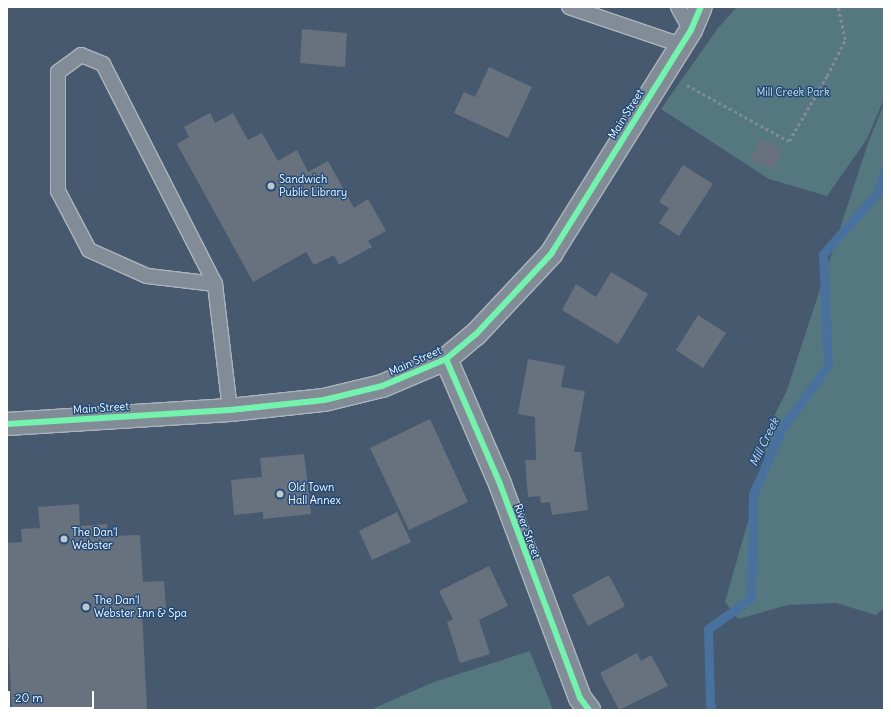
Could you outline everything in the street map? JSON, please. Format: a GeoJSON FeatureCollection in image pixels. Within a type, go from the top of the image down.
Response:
{"type":"FeatureCollection","features":[{"type":"Feature","properties":{"kind":"street","name":"Main Street"},"geometry":{"type":"LineString","coordinates":[[7,424],[230,410],[332,399],[382,386],[446,358],[476,334],[551,254],[686,37],[701,7]]}},
{"type":"Feature","properties":{"kind":"street","name":"Main Street"},"geometry":{"type":"LineString","coordinates":[[686,37],[714,7]]}},
{"type":"Feature","properties":{"kind":"street","name":"River Street"},"geometry":{"type":"LineString","coordinates":[[446,358],[500,484],[580,698],[589,710]]}},
{"type":"Feature","properties":{"kind":"lane"},"geometry":{"type":"LineString","coordinates":[[569,7],[686,37],[678,7]]}},
{"type":"Feature","properties":{"kind":"lane"},"geometry":{"type":"LineString","coordinates":[[215,284],[147,276],[89,250],[58,191],[58,72],[80,55],[103,64],[215,284],[230,410]]}},
{"type":"Feature","properties":{"kind":"path"},"geometry":{"type":"LineString","coordinates":[[664,73],[789,141],[827,76],[845,40],[838,7]]}},
{"type":"Feature","properties":{"kind":"green space","name":"Mill Creek Park"},"geometry":{"type":"Polygon","coordinates":[[[737,7],[884,7],[884,99],[867,139],[827,196],[769,179],[661,109],[718,28],[737,7]]]}},
{"type":"Feature","properties":{"kind":"green space"},"geometry":{"type":"Polygon","coordinates":[[[884,104],[884,608],[876,615],[836,603],[788,605],[738,619],[725,602],[746,528],[764,479],[766,433],[787,390],[868,143],[884,104]]]}},
{"type":"Feature","properties":{"kind":"green space"},"geometry":{"type":"Polygon","coordinates":[[[530,651],[553,710],[370,710],[434,682],[530,651]]]}},
{"type":"Feature","properties":{"kind":"building"},"geometry":{"type":"Polygon","coordinates":[[[302,29],[347,33],[345,67],[300,63],[302,29]]]}},
{"type":"Feature","properties":{"kind":"building"},"geometry":{"type":"Polygon","coordinates":[[[489,67],[532,87],[508,138],[454,113],[464,92],[475,97],[489,67]]]}},
{"type":"Feature","properties":{"kind":"building","name":"Sandwich Public Library"},"geometry":{"type":"Polygon","coordinates":[[[210,113],[215,123],[233,113],[248,140],[262,133],[278,161],[297,150],[308,172],[328,161],[354,208],[368,199],[386,231],[368,241],[372,247],[339,265],[334,255],[314,265],[306,252],[253,282],[177,144],[189,137],[184,127],[210,113]]]}},
{"type":"Feature","properties":{"kind":"building"},"geometry":{"type":"Polygon","coordinates":[[[760,138],[783,149],[774,170],[750,160],[760,138]]]}},
{"type":"Feature","properties":{"kind":"building"},"geometry":{"type":"Polygon","coordinates":[[[683,165],[713,184],[679,236],[659,223],[669,208],[659,202],[683,165]]]}},
{"type":"Feature","properties":{"kind":"building"},"geometry":{"type":"Polygon","coordinates":[[[611,272],[648,294],[618,344],[562,310],[576,284],[596,297],[611,272]]]}},
{"type":"Feature","properties":{"kind":"building"},"geometry":{"type":"Polygon","coordinates":[[[698,315],[726,333],[703,368],[676,350],[698,315]]]}},
{"type":"Feature","properties":{"kind":"building"},"geometry":{"type":"Polygon","coordinates":[[[528,359],[565,366],[561,387],[585,391],[574,452],[581,452],[588,510],[552,515],[550,502],[541,503],[540,496],[528,497],[525,460],[536,460],[535,417],[518,414],[528,359]]]}},
{"type":"Feature","properties":{"kind":"building"},"geometry":{"type":"Polygon","coordinates":[[[430,419],[468,502],[409,530],[370,448],[430,419]]]}},
{"type":"Feature","properties":{"kind":"building","name":"Old Town Hall Annex"},"geometry":{"type":"Polygon","coordinates":[[[304,454],[311,514],[263,519],[263,512],[234,515],[231,480],[262,477],[260,458],[304,454]]]}},
{"type":"Feature","properties":{"kind":"building","name":"The Dan'l Webster Inn & Spa"},"geometry":{"type":"Polygon","coordinates":[[[79,504],[80,526],[107,524],[108,536],[140,535],[143,582],[164,581],[166,608],[142,610],[147,710],[12,710],[7,621],[7,543],[22,542],[21,529],[40,528],[38,507],[79,504]]]}},
{"type":"Feature","properties":{"kind":"building"},"geometry":{"type":"Polygon","coordinates":[[[397,512],[411,542],[372,560],[359,531],[397,512]]]}},
{"type":"Feature","properties":{"kind":"building"},"geometry":{"type":"Polygon","coordinates":[[[489,566],[508,606],[479,620],[490,654],[460,663],[447,622],[453,619],[439,591],[489,566]]]}},
{"type":"Feature","properties":{"kind":"building"},"geometry":{"type":"Polygon","coordinates":[[[609,575],[625,606],[588,626],[572,595],[609,575]]]}},
{"type":"Feature","properties":{"kind":"building"},"geometry":{"type":"Polygon","coordinates":[[[637,653],[641,661],[651,655],[668,686],[619,710],[600,673],[637,653]]]}},
{"type":"Feature","properties":{"kind":"waterway","name":"Mill Creek"},"geometry":{"type":"LineString","coordinates":[[712,710],[710,704],[708,629],[751,598],[753,494],[781,430],[828,365],[823,254],[878,192],[884,171]]}},
{"type":"Feature","properties":{"kind":"cycle path"},"geometry":{"type":"LineString","coordinates":[[7,424],[230,410],[324,400],[382,386],[446,359],[476,334],[551,254],[691,30],[701,7]]}},
{"type":"Feature","properties":{"kind":"cycle path"},"geometry":{"type":"LineString","coordinates":[[446,359],[500,484],[580,698],[589,710]]}},
{"type":"Feature","properties":{"kind":"place","name":"Sandwich Public Library"},"geometry":{"type":"Point","coordinates":[271,186]}},
{"type":"Feature","properties":{"kind":"place","name":"Old Town Hall Annex"},"geometry":{"type":"Point","coordinates":[280,494]}},
{"type":"Feature","properties":{"kind":"place","name":"The Dan'l Webster"},"geometry":{"type":"Point","coordinates":[64,539]}},
{"type":"Feature","properties":{"kind":"place","name":"The Dan'l Webster Inn & Spa"},"geometry":{"type":"Point","coordinates":[86,607]}}]}
